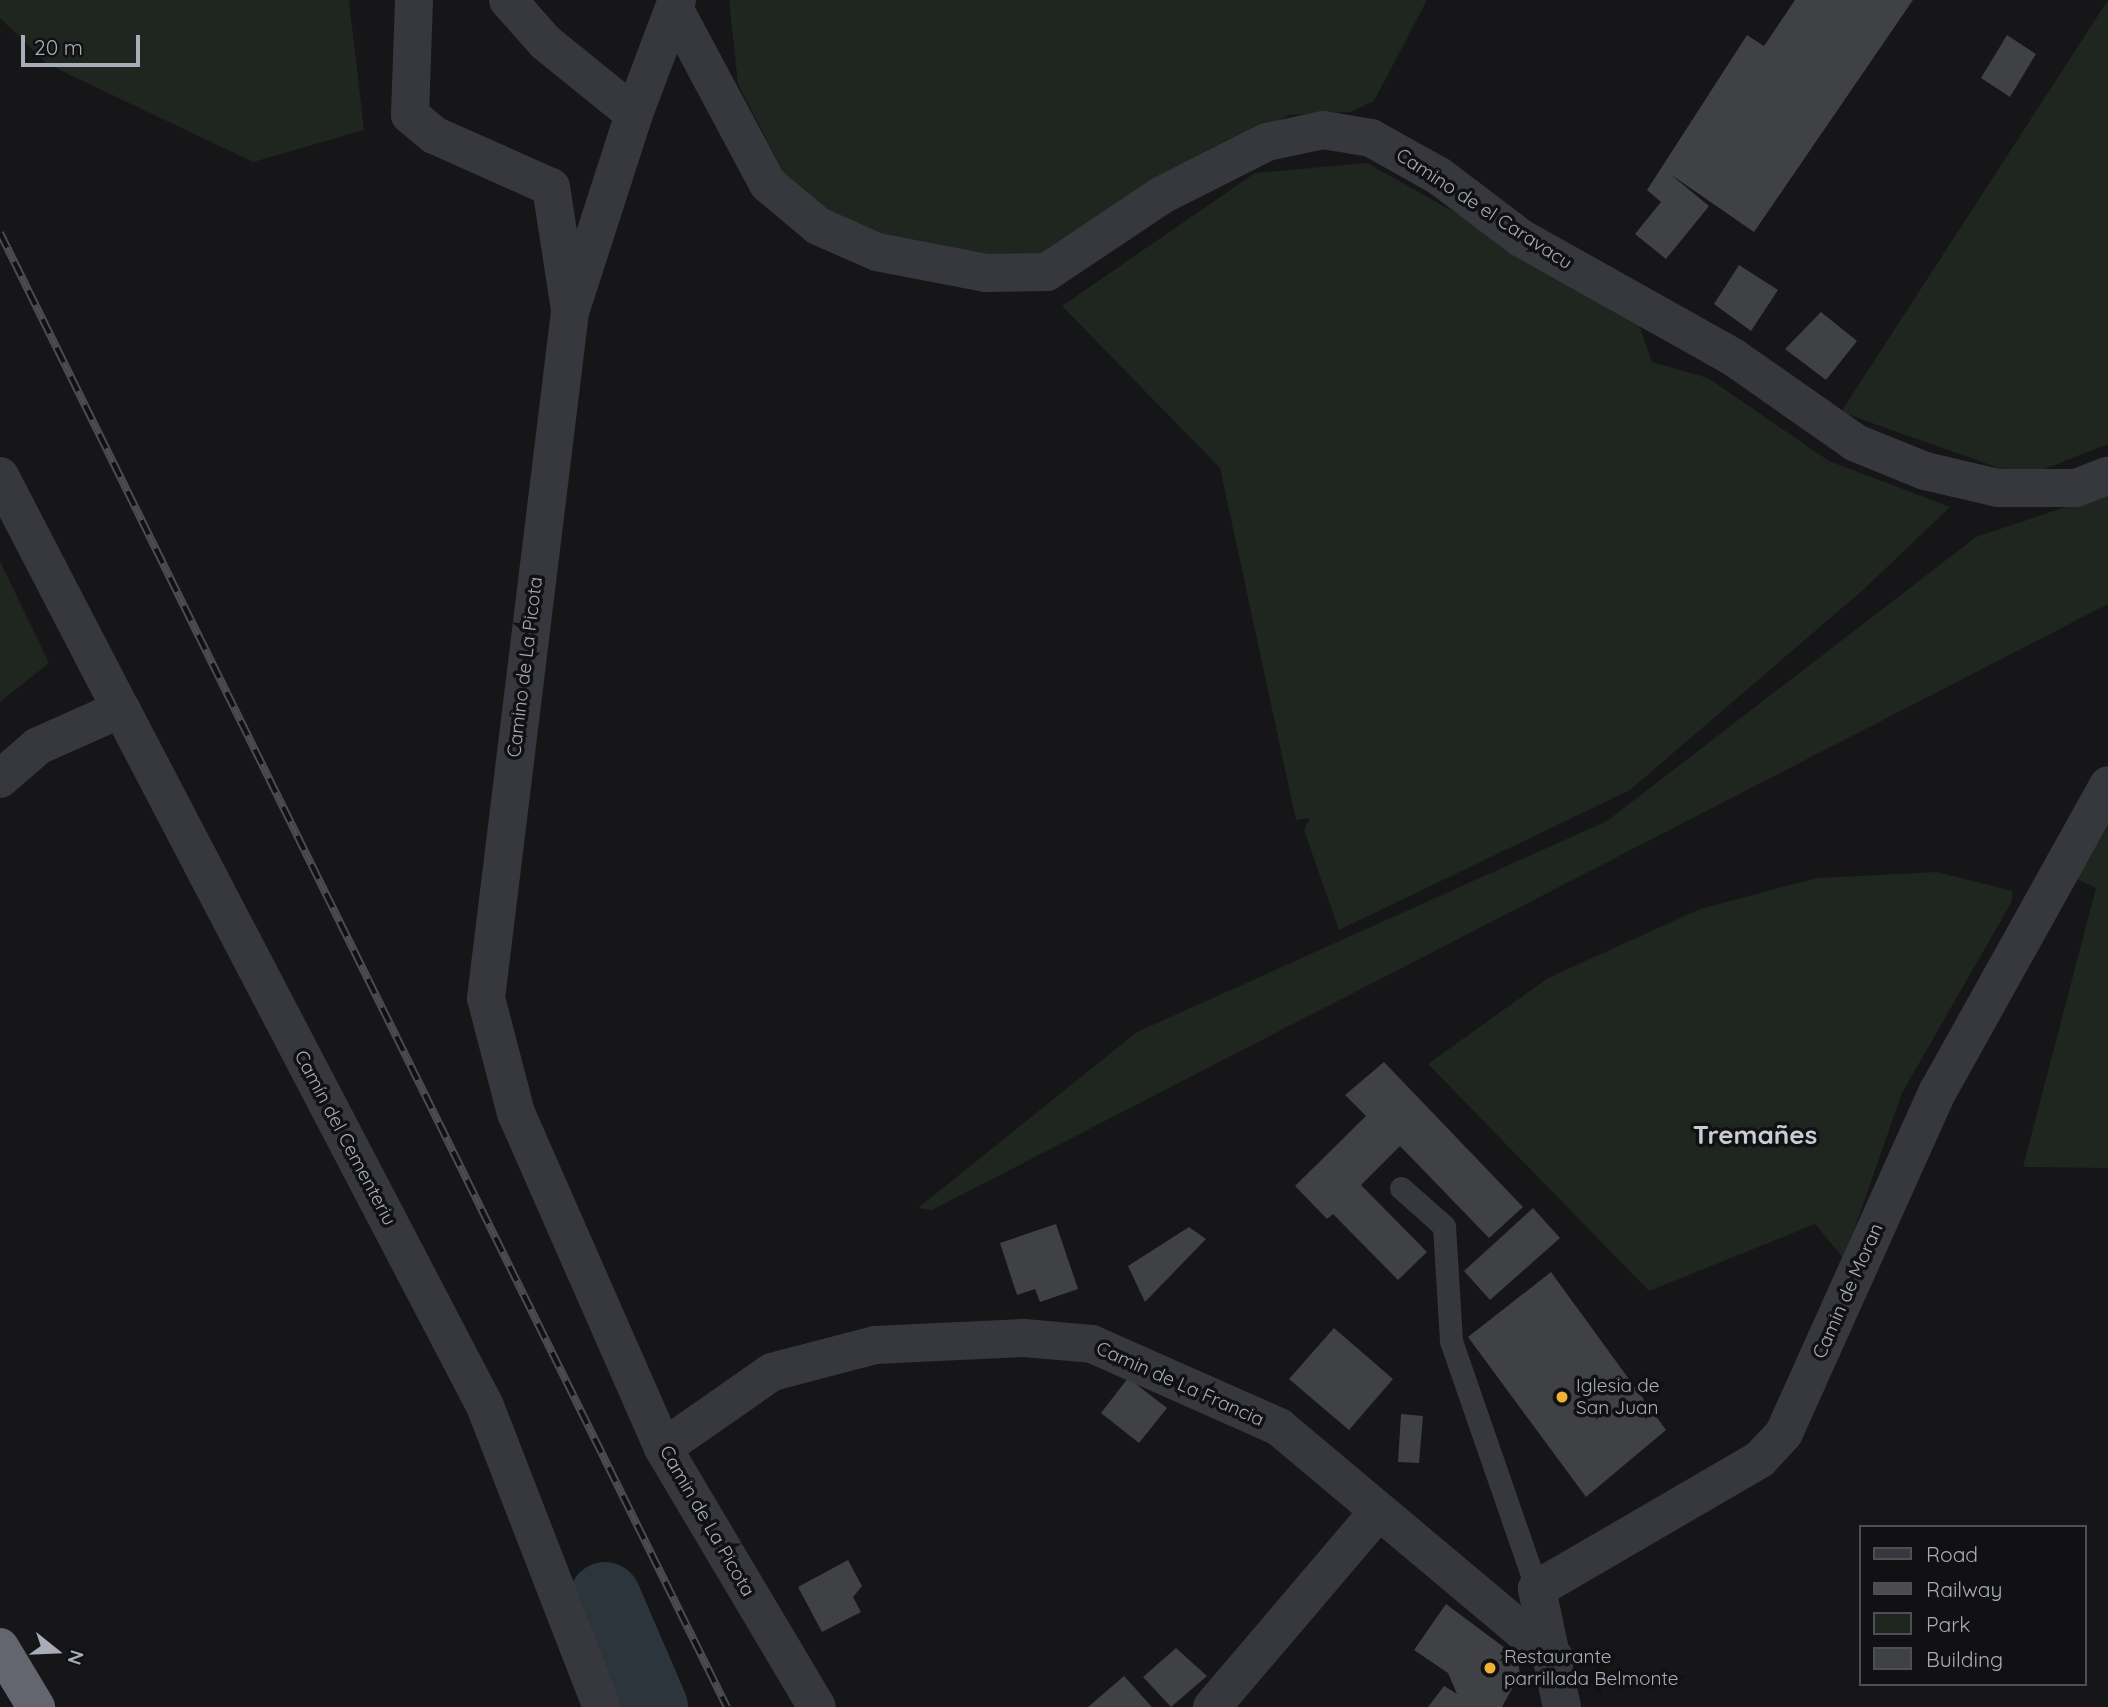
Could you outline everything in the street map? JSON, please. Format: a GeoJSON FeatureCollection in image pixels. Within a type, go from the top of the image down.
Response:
{"type":"FeatureCollection","features":[{"type":"Feature","properties":{"kind":"highway"},"geometry":{"type":"LineString","coordinates":[[0,1647],[36,1707]]}},
{"type":"Feature","properties":{"kind":"street"},"geometry":{"type":"LineString","coordinates":[[414,0],[410,115],[434,135],[551,187],[570,312]]}},
{"type":"Feature","properties":{"kind":"street"},"geometry":{"type":"LineString","coordinates":[[508,0],[545,42],[634,114]]}},
{"type":"Feature","properties":{"kind":"street","name":"Camino de La Picota"},"geometry":{"type":"LineString","coordinates":[[611,1329],[516,1112],[486,998],[570,312],[634,114],[676,5]]}},
{"type":"Feature","properties":{"kind":"street","name":"Camino de el Caravacu"},"geometry":{"type":"LineString","coordinates":[[676,5],[768,184],[817,226],[877,252],[986,273],[1047,272],[1162,195],[1267,142],[1323,130],[1371,138],[1439,176],[1521,237],[1733,357],[1856,443],[1925,471],[1998,488],[2076,488],[2108,476]]}},
{"type":"Feature","properties":{"kind":"street","name":"Camín del Cementeriu"},"geometry":{"type":"LineString","coordinates":[[0,476],[485,1406],[602,1707]]}},
{"type":"Feature","properties":{"kind":"street"},"geometry":{"type":"LineString","coordinates":[[0,779],[38,746],[121,709]]}},
{"type":"Feature","properties":{"kind":"street","name":"Camin de Moran"},"geometry":{"type":"LineString","coordinates":[[1536,1589],[1760,1459],[1784,1433],[1938,1091],[2108,785]]}},
{"type":"Feature","properties":{"kind":"street","name":"Camin de La Picota"},"geometry":{"type":"LineString","coordinates":[[611,1329],[663,1448],[817,1707]]}},
{"type":"Feature","properties":{"kind":"street","name":"Camin de La Francia"},"geometry":{"type":"LineString","coordinates":[[663,1448],[772,1372],[875,1345],[1038,1339],[1092,1344],[1279,1427],[1555,1659]]}},
{"type":"Feature","properties":{"kind":"street"},"geometry":{"type":"LineString","coordinates":[[1212,1707],[1379,1511]]}},
{"type":"Feature","properties":{"kind":"street"},"geometry":{"type":"LineString","coordinates":[[1536,1589],[1555,1659],[1562,1707]]}},
{"type":"Feature","properties":{"kind":"lane"},"geometry":{"type":"LineString","coordinates":[[1401,1188],[1444,1226],[1451,1341],[1536,1589]]}},
{"type":"Feature","properties":{"kind":"green space"},"geometry":{"type":"Polygon","coordinates":[[[0,0],[349,0],[364,130],[253,162],[47,64],[0,18],[0,0]]]}},
{"type":"Feature","properties":{"kind":"green space"},"geometry":{"type":"Polygon","coordinates":[[[729,0],[1427,0],[1374,101],[1350,112],[1290,115],[1143,185],[1061,249],[1020,263],[846,229],[786,177],[738,84],[729,0]]]}},
{"type":"Feature","properties":{"kind":"green space"},"geometry":{"type":"Polygon","coordinates":[[[2108,0],[2108,444],[2024,477],[1841,412],[2108,0]]]}},
{"type":"Feature","properties":{"kind":"green space"},"geometry":{"type":"Polygon","coordinates":[[[1367,163],[1635,314],[1652,362],[1708,378],[1829,461],[1950,507],[1864,589],[1630,790],[1339,930],[1304,830],[1310,818],[1296,820],[1220,468],[1062,306],[1255,173],[1367,163]]]}},
{"type":"Feature","properties":{"kind":"green space"},"geometry":{"type":"Polygon","coordinates":[[[2108,493],[2108,604],[932,1210],[918,1208],[1137,1032],[1607,821],[1976,537],[2108,493]]]}},
{"type":"Feature","properties":{"kind":"green space"},"geometry":{"type":"Polygon","coordinates":[[[0,561],[49,663],[0,702],[0,561]]]}},
{"type":"Feature","properties":{"kind":"green space"},"geometry":{"type":"Polygon","coordinates":[[[2108,826],[2108,1168],[2023,1167],[2096,888],[2077,879],[2108,826]]]}},
{"type":"Feature","properties":{"kind":"green space"},"geometry":{"type":"Polygon","coordinates":[[[1937,872],[2013,891],[2011,903],[1902,1093],[1844,1259],[1815,1224],[1649,1291],[1428,1064],[1548,978],[1700,909],[1817,878],[1937,872]]]}},
{"type":"Feature","properties":{"kind":"building"},"geometry":{"type":"Polygon","coordinates":[[[1795,0],[1913,0],[1754,232],[1670,174],[1709,206],[1666,259],[1635,234],[1661,202],[1647,190],[1747,35],[1764,46],[1795,0]]]}},
{"type":"Feature","properties":{"kind":"building"},"geometry":{"type":"Polygon","coordinates":[[[2007,35],[2036,54],[2010,97],[1981,78],[2007,35]]]}},
{"type":"Feature","properties":{"kind":"building"},"geometry":{"type":"Polygon","coordinates":[[[1739,265],[1778,290],[1751,331],[1714,304],[1739,265]]]}},
{"type":"Feature","properties":{"kind":"building"},"geometry":{"type":"Polygon","coordinates":[[[1821,312],[1857,341],[1826,380],[1785,349],[1821,312]]]}},
{"type":"Feature","properties":{"kind":"building"},"geometry":{"type":"Polygon","coordinates":[[[1384,1062],[1523,1207],[1489,1238],[1400,1146],[1361,1185],[1427,1252],[1398,1280],[1333,1214],[1327,1219],[1295,1186],[1366,1116],[1345,1095],[1384,1062]]]}},
{"type":"Feature","properties":{"kind":"building"},"geometry":{"type":"Polygon","coordinates":[[[1533,1208],[1560,1238],[1490,1300],[1464,1271],[1533,1208]]]}},
{"type":"Feature","properties":{"kind":"building"},"geometry":{"type":"Polygon","coordinates":[[[1056,1224],[1078,1289],[1040,1302],[1035,1289],[1017,1295],[1000,1243],[1056,1224]]]}},
{"type":"Feature","properties":{"kind":"building"},"geometry":{"type":"Polygon","coordinates":[[[1189,1227],[1206,1239],[1145,1302],[1128,1266],[1189,1227]]]}},
{"type":"Feature","properties":{"kind":"building"},"geometry":{"type":"Polygon","coordinates":[[[1551,1272],[1666,1430],[1586,1497],[1468,1337],[1551,1272]]]}},
{"type":"Feature","properties":{"kind":"building"},"geometry":{"type":"Polygon","coordinates":[[[1334,1328],[1393,1379],[1349,1430],[1289,1379],[1334,1328]]]}},
{"type":"Feature","properties":{"kind":"building"},"geometry":{"type":"Polygon","coordinates":[[[1128,1378],[1167,1408],[1139,1443],[1101,1413],[1128,1378]]]}},
{"type":"Feature","properties":{"kind":"building"},"geometry":{"type":"Polygon","coordinates":[[[1401,1414],[1423,1416],[1419,1463],[1398,1462],[1401,1414]]]}},
{"type":"Feature","properties":{"kind":"building"},"geometry":{"type":"Polygon","coordinates":[[[848,1560],[862,1586],[853,1597],[861,1612],[822,1632],[798,1587],[848,1560]]]}},
{"type":"Feature","properties":{"kind":"building"},"geometry":{"type":"Polygon","coordinates":[[[1446,1604],[1517,1657],[1520,1674],[1502,1707],[1428,1707],[1444,1686],[1457,1694],[1448,1673],[1414,1650],[1446,1604]]]}},
{"type":"Feature","properties":{"kind":"building"},"geometry":{"type":"Polygon","coordinates":[[[1176,1648],[1207,1676],[1171,1707],[1143,1677],[1176,1648]]]}},
{"type":"Feature","properties":{"kind":"building"},"geometry":{"type":"Polygon","coordinates":[[[1124,1676],[1152,1707],[1088,1707],[1124,1676]]]}},
{"type":"Feature","properties":{"kind":"waterway"},"geometry":{"type":"LineString","coordinates":[[605,1598],[652,1707]]}},
{"type":"Feature","properties":{"kind":"railway"},"geometry":{"type":"LineString","coordinates":[[0,233],[727,1707]]}},
{"type":"Feature","properties":{"kind":"place","name":"Iglesia de San Juan"},"geometry":{"type":"Point","coordinates":[1562,1397]}},
{"type":"Feature","properties":{"kind":"place","name":"Restaurante parrillada Belmonte"},"geometry":{"type":"Point","coordinates":[1490,1668]}},
{"type":"Feature","properties":{"kind":"district","name":"Tremañes"},"geometry":{"type":"Point","coordinates":[1755,1135]}}]}
